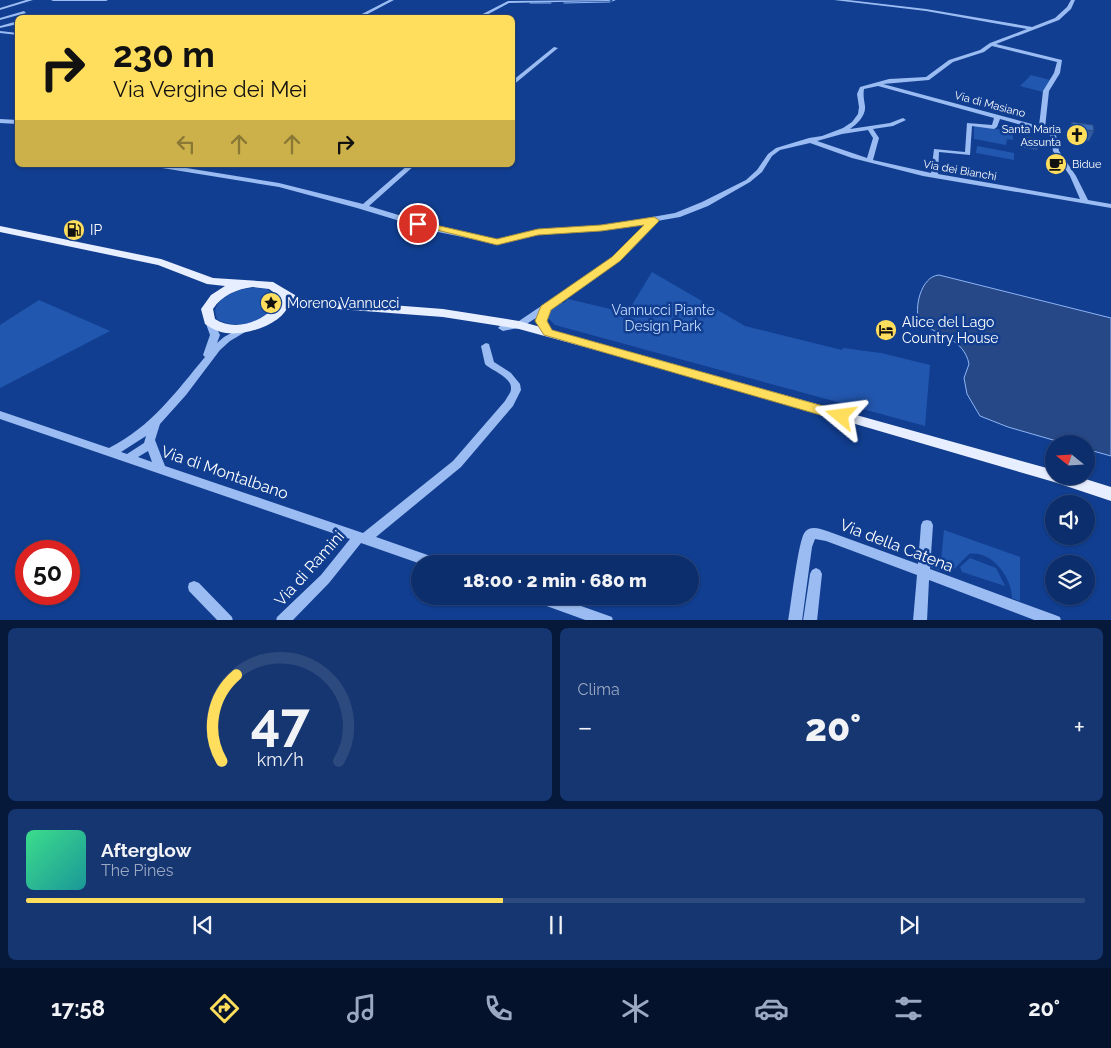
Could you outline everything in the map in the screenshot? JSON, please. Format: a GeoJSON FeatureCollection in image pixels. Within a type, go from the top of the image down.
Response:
{"type":"FeatureCollection","features":[{"type":"Feature","properties":{"kind":"main road"},"geometry":{"type":"LineString","coordinates":[[0,229],[161,262],[203,279],[241,285],[267,284],[277,288],[283,295],[296,302],[388,310],[509,325],[548,332],[1045,473]]}},
{"type":"Feature","properties":{"kind":"main road"},"geometry":{"type":"LineString","coordinates":[[203,279],[213,290],[213,300]]}},
{"type":"Feature","properties":{"kind":"main road"},"geometry":{"type":"LineString","coordinates":[[241,285],[223,292],[213,300],[206,312],[209,321],[224,329],[247,328],[297,309],[330,306]]}},
{"type":"Feature","properties":{"kind":"main road"},"geometry":{"type":"LineString","coordinates":[[268,320],[280,309],[284,302],[283,295]]}},
{"type":"Feature","properties":{"kind":"main road"},"geometry":{"type":"LineString","coordinates":[[509,325],[701,376]]}},
{"type":"Feature","properties":{"kind":"main road"},"geometry":{"type":"LineString","coordinates":[[1082,485],[1111,494]]}},
{"type":"Feature","properties":{"kind":"street"},"geometry":{"type":"LineString","coordinates":[[0,9],[31,0]]}},
{"type":"Feature","properties":{"kind":"street"},"geometry":{"type":"LineString","coordinates":[[53,0],[106,0]]}},
{"type":"Feature","properties":{"kind":"street"},"geometry":{"type":"LineString","coordinates":[[362,15],[392,0]]}},
{"type":"Feature","properties":{"kind":"street"},"geometry":{"type":"LineString","coordinates":[[483,15],[508,2],[609,0]]}},
{"type":"Feature","properties":{"kind":"street"},"geometry":{"type":"LineString","coordinates":[[836,0],[926,10],[1032,28]]}},
{"type":"Feature","properties":{"kind":"street"},"geometry":{"type":"LineString","coordinates":[[841,132],[861,114],[861,90],[876,84],[927,79],[951,61],[982,51],[992,44],[1057,19],[1069,8],[1074,0]]}},
{"type":"Feature","properties":{"kind":"street"},"geometry":{"type":"LineString","coordinates":[[0,19],[24,12]]}},
{"type":"Feature","properties":{"kind":"street"},"geometry":{"type":"LineString","coordinates":[[0,27],[15,23]]}},
{"type":"Feature","properties":{"kind":"street"},"geometry":{"type":"LineString","coordinates":[[0,32],[15,34]]}},
{"type":"Feature","properties":{"kind":"street"},"geometry":{"type":"LineString","coordinates":[[992,44],[1060,61],[1057,73],[1046,91],[1042,128],[1054,135],[1056,151],[1074,176],[1085,202]]}},
{"type":"Feature","properties":{"kind":"street"},"geometry":{"type":"LineString","coordinates":[[515,82],[556,48]]}},
{"type":"Feature","properties":{"kind":"street","name":"Via di Masiano"},"geometry":{"type":"LineString","coordinates":[[876,84],[1042,128]]}},
{"type":"Feature","properties":{"kind":"street"},"geometry":{"type":"LineString","coordinates":[[934,176],[936,150],[968,154],[969,124],[993,127],[998,116]]}},
{"type":"Feature","properties":{"kind":"street"},"geometry":{"type":"LineString","coordinates":[[0,120],[15,122]]}},
{"type":"Feature","properties":{"kind":"street"},"geometry":{"type":"LineString","coordinates":[[168,167],[279,185],[364,207],[436,229],[493,242],[538,232],[601,228],[677,215],[705,204],[756,174],[773,152],[808,140],[841,132],[871,131],[904,120]]}},
{"type":"Feature","properties":{"kind":"street"},"geometry":{"type":"LineString","coordinates":[[869,161],[876,140],[871,131]]}},
{"type":"Feature","properties":{"kind":"street","name":"Via dei Bianchi"},"geometry":{"type":"LineString","coordinates":[[808,140],[869,161],[934,176],[1111,206]]}},
{"type":"Feature","properties":{"kind":"street"},"geometry":{"type":"LineString","coordinates":[[364,207],[410,167]]}},
{"type":"Feature","properties":{"kind":"street"},"geometry":{"type":"LineString","coordinates":[[509,325],[546,309],[616,259],[654,220]]}},
{"type":"Feature","properties":{"kind":"street"},"geometry":{"type":"LineString","coordinates":[[509,325],[564,296]]}},
{"type":"Feature","properties":{"kind":"street"},"geometry":{"type":"LineString","coordinates":[[546,309],[541,321],[548,332]]}},
{"type":"Feature","properties":{"kind":"street"},"geometry":{"type":"LineString","coordinates":[[202,366],[215,339],[215,333],[209,321]]}},
{"type":"Feature","properties":{"kind":"street"},"geometry":{"type":"LineString","coordinates":[[129,458],[223,342],[247,328]]}},
{"type":"Feature","properties":{"kind":"street","name":"Via di Ramini"},"geometry":{"type":"LineString","coordinates":[[282,620],[362,538],[457,464],[509,403],[515,393],[515,384],[489,362],[486,346]]}},
{"type":"Feature","properties":{"kind":"street","name":"Via di Montalbano"},"geometry":{"type":"LineString","coordinates":[[0,415],[412,555]]}},
{"type":"Feature","properties":{"kind":"street"},"geometry":{"type":"LineString","coordinates":[[111,452],[145,439]]}},
{"type":"Feature","properties":{"kind":"street"},"geometry":{"type":"LineString","coordinates":[[145,439],[160,469]]}},
{"type":"Feature","properties":{"kind":"street"},"geometry":{"type":"LineString","coordinates":[[920,620],[927,525]]}},
{"type":"Feature","properties":{"kind":"street","name":"Via della Catena"},"geometry":{"type":"LineString","coordinates":[[795,620],[809,536],[816,533],[1055,620]]}},
{"type":"Feature","properties":{"kind":"street"},"geometry":{"type":"LineString","coordinates":[[810,620],[816,574]]}},
{"type":"Feature","properties":{"kind":"street"},"geometry":{"type":"LineString","coordinates":[[801,584],[814,588]]}},
{"type":"Feature","properties":{"kind":"street"},"geometry":{"type":"LineString","coordinates":[[194,587],[227,620]]}},
{"type":"Feature","properties":{"kind":"street"},"geometry":{"type":"LineString","coordinates":[[562,605],[607,620]]}},
{"type":"Feature","properties":{"kind":"green space"},"geometry":{"type":"Polygon","coordinates":[[[1031,75],[1050,80],[1043,92],[1020,86],[1031,75]]]}},
{"type":"Feature","properties":{"kind":"green space"},"geometry":{"type":"Polygon","coordinates":[[[974,125],[1013,132],[1013,140],[1007,139],[1006,145],[974,139],[974,125]]]}},
{"type":"Feature","properties":{"kind":"green space"},"geometry":{"type":"Polygon","coordinates":[[[977,146],[1014,153],[1014,160],[976,153],[977,146]]]}},
{"type":"Feature","properties":{"kind":"green space","name":"Vannucci Piante Design Park"},"geometry":{"type":"Polygon","coordinates":[[[652,272],[745,326],[842,350],[843,348],[881,353],[930,365],[925,426],[555,325],[548,318],[549,312],[568,299],[627,313],[652,272]]]}},
{"type":"Feature","properties":{"kind":"green space"},"geometry":{"type":"Polygon","coordinates":[[[243,289],[267,289],[277,298],[275,307],[270,314],[262,319],[243,324],[224,323],[217,319],[215,311],[217,305],[226,296],[243,289]]]}},
{"type":"Feature","properties":{"kind":"green space"},"geometry":{"type":"Polygon","coordinates":[[[39,300],[110,331],[0,388],[0,325],[39,300]]]}},
{"type":"Feature","properties":{"kind":"green space"},"geometry":{"type":"Polygon","coordinates":[[[944,530],[1020,557],[1020,601],[1012,598],[1009,582],[1004,574],[993,561],[985,556],[969,554],[954,569],[941,565],[940,571],[930,567],[931,558],[941,561],[944,530]]]}},
{"type":"Feature","properties":{"kind":"green space"},"geometry":{"type":"Polygon","coordinates":[[[970,558],[996,568],[1005,586],[962,572],[960,567],[970,558]]]}},
{"type":"Feature","properties":{"kind":"shaded area"},"geometry":{"type":"Polygon","coordinates":[[[939,275],[1111,318],[1111,456],[1095,452],[1095,435],[1045,435],[1045,438],[1008,427],[980,416],[967,394],[964,378],[969,364],[962,349],[950,339],[920,323],[917,310],[920,294],[927,281],[939,275]]]}},
{"type":"Feature","properties":{"kind":"building"},"geometry":{"type":"Polygon","coordinates":[[[1072,122],[1093,125],[1094,131],[1073,130],[1072,122]]]}},
{"type":"Feature","properties":{"kind":"building"},"geometry":{"type":"Polygon","coordinates":[[[1026,137],[1039,139],[1039,145],[1027,143],[1026,137]]]}},
{"type":"Feature","properties":{"kind":"waterway"},"geometry":{"type":"LineString","coordinates":[[564,3],[610,2]]}},
{"type":"Feature","properties":{"kind":"waterway"},"geometry":{"type":"LineString","coordinates":[[530,3],[551,3]]}},
{"type":"Feature","properties":{"kind":"place","name":"Santa Maria Assunta"},"geometry":{"type":"Point","coordinates":[1077,135]}},
{"type":"Feature","properties":{"kind":"place","name":"Bidue"},"geometry":{"type":"Point","coordinates":[1056,164]}},
{"type":"Feature","properties":{"kind":"place","name":"IP"},"geometry":{"type":"Point","coordinates":[74,230]}},
{"type":"Feature","properties":{"kind":"place","name":"Moreno Vannucci"},"geometry":{"type":"Point","coordinates":[271,303]}},
{"type":"Feature","properties":{"kind":"place","name":"Alice del Lago Country House"},"geometry":{"type":"Point","coordinates":[886,330]}},
{"type":"Feature","properties":{"kind":"route"},"geometry":{"type":"LineString","coordinates":[[418,224],[444,232],[497,242],[538,232],[601,228],[654,220],[616,259],[546,309],[541,316],[541,321],[548,332],[841,416]]}}]}
